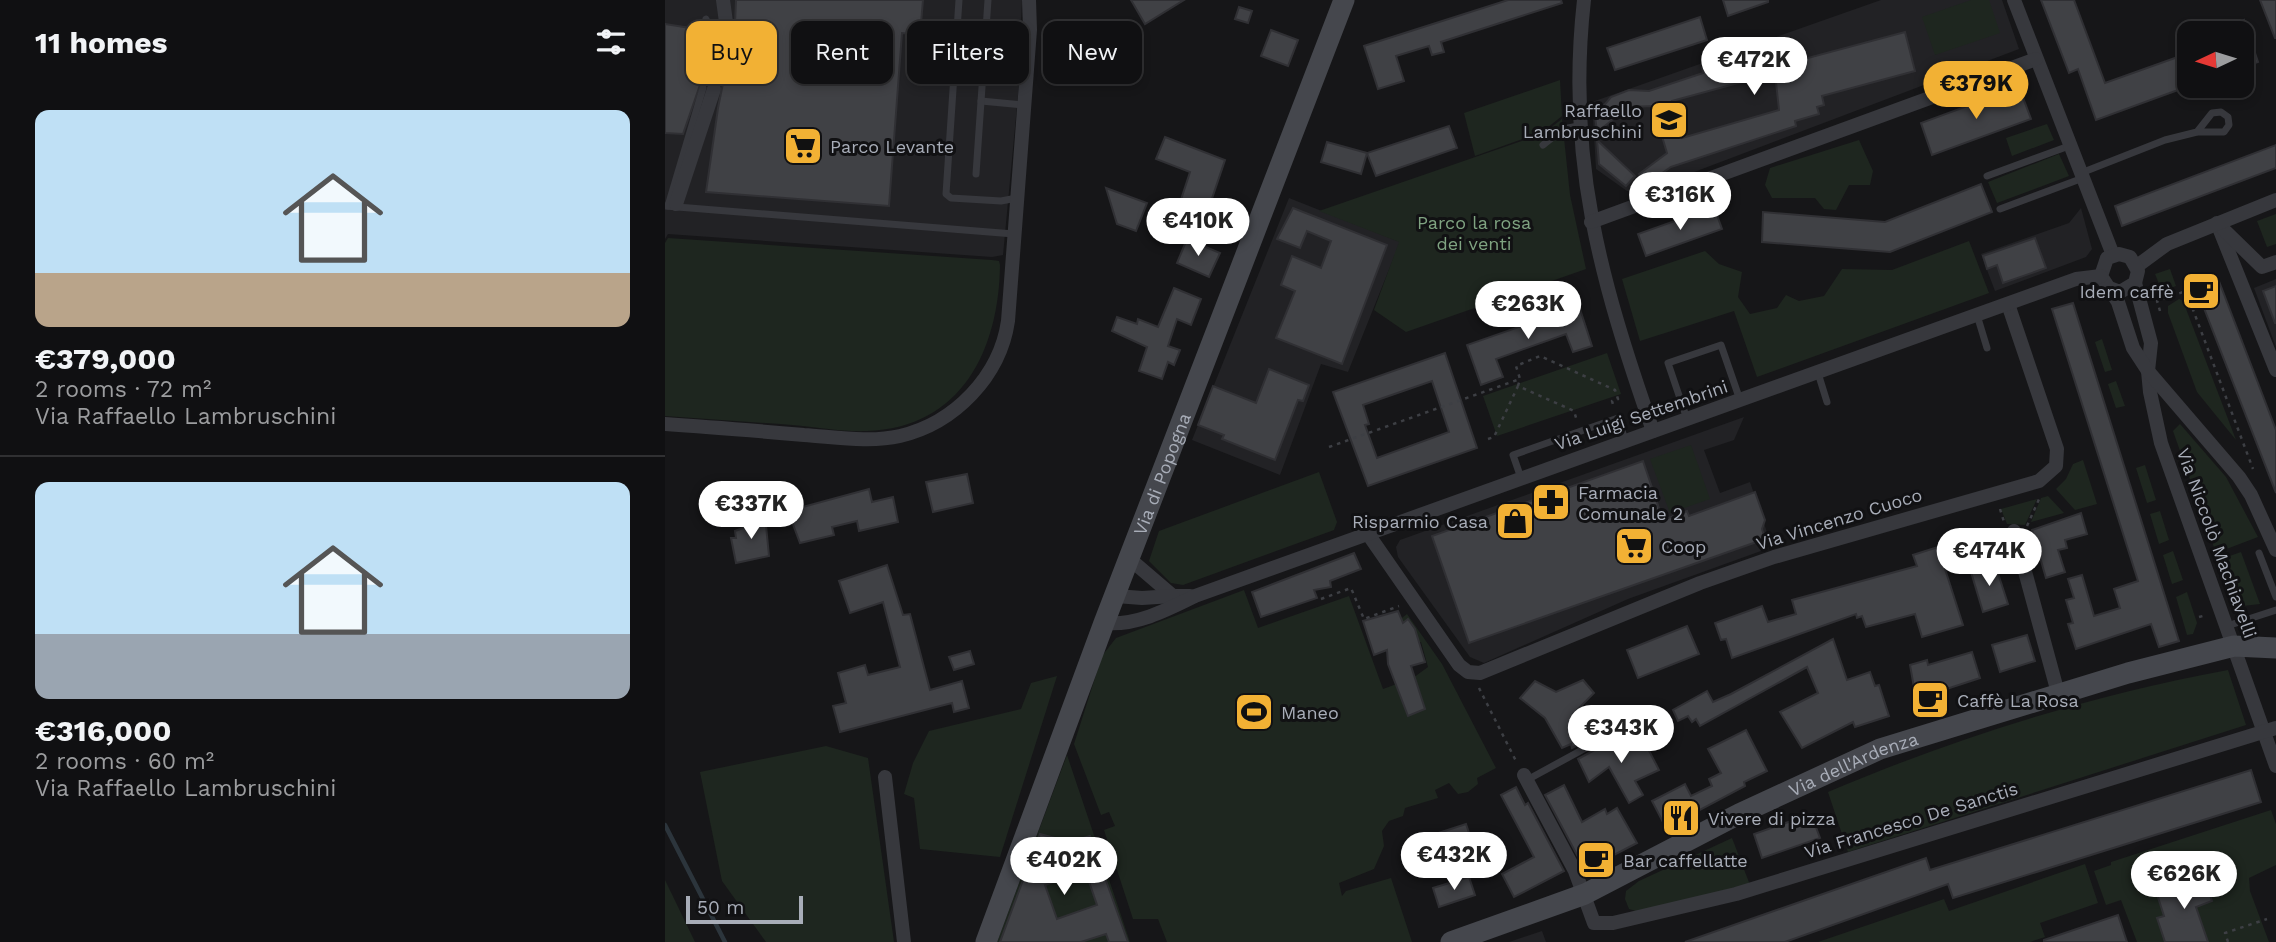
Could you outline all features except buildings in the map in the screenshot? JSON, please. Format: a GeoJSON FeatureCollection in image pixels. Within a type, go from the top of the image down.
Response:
{"type":"FeatureCollection","features":[{"type":"Feature","properties":{"kind":"main road","name":"Via di Popogna"},"geometry":{"type":"LineString","coordinates":[[986,942],[1104,623],[1131,560],[1343,2]]}},
{"type":"Feature","properties":{"kind":"main road","name":"Via dell'Ardenza"},"geometry":{"type":"LineString","coordinates":[[1451,942],[1584,894],[1739,814],[1844,765],[1915,737],[2230,636],[2276,648]]}},
{"type":"Feature","properties":{"kind":"street"},"geometry":{"type":"LineString","coordinates":[[723,0],[726,21]]}},
{"type":"Feature","properties":{"kind":"street"},"geometry":{"type":"LineString","coordinates":[[665,424],[867,439],[899,436],[935,422],[974,392],[1002,345],[1009,310],[1030,21],[1029,0]]}},
{"type":"Feature","properties":{"kind":"street"},"geometry":{"type":"LineString","coordinates":[[1030,21],[1038,0]]}},
{"type":"Feature","properties":{"kind":"street"},"geometry":{"type":"LineString","coordinates":[[1584,0],[1580,35],[1578,126],[1591,222],[1611,302],[1653,431]]}},
{"type":"Feature","properties":{"kind":"street"},"geometry":{"type":"LineString","coordinates":[[2014,0],[2113,255]]}},
{"type":"Feature","properties":{"kind":"street"},"geometry":{"type":"LineString","coordinates":[[1591,222],[2036,59]]}},
{"type":"Feature","properties":{"kind":"street"},"geometry":{"type":"LineString","coordinates":[[670,206],[710,84]]}},
{"type":"Feature","properties":{"kind":"street"},"geometry":{"type":"LineString","coordinates":[[2137,266],[2125,255],[2113,255],[2103,263],[2104,282],[2120,292],[2135,283],[2137,266],[2167,244],[2276,200]]}},
{"type":"Feature","properties":{"kind":"street"},"geometry":{"type":"LineString","coordinates":[[2217,223],[2262,267],[2276,262]]}},
{"type":"Feature","properties":{"kind":"street"},"geometry":{"type":"LineString","coordinates":[[2217,223],[2276,370]]}},
{"type":"Feature","properties":{"kind":"street","name":"Via Luigi Settembrini"},"geometry":{"type":"LineString","coordinates":[[1104,623],[1129,622],[2075,279],[2104,282]]}},
{"type":"Feature","properties":{"kind":"street","name":"Via Niccolò Machiavelli"},"geometry":{"type":"LineString","coordinates":[[2104,282],[2118,302],[2133,348],[2148,370]]}},
{"type":"Feature","properties":{"kind":"street","name":"Via Niccolò Machiavelli"},"geometry":{"type":"LineString","coordinates":[[2135,283],[2151,343],[2148,370],[2161,443],[2230,636],[2270,729],[2276,766]]}},
{"type":"Feature","properties":{"kind":"street","name":"Via Vincenzo Cuoco"},"geometry":{"type":"LineString","coordinates":[[1474,672],[1497,668],[1630,610],[1774,557],[2044,479],[2056,466],[2057,449],[2008,303]]}},
{"type":"Feature","properties":{"kind":"street"},"geometry":{"type":"LineString","coordinates":[[2148,370],[2218,450],[2251,495],[2276,550]]}},
{"type":"Feature","properties":{"kind":"street"},"geometry":{"type":"LineString","coordinates":[[2014,531],[2058,693]]}},
{"type":"Feature","properties":{"kind":"street"},"geometry":{"type":"LineString","coordinates":[[1368,534],[1459,665],[1474,672]]}},
{"type":"Feature","properties":{"kind":"street"},"geometry":{"type":"LineString","coordinates":[[1131,560],[1173,596]]}},
{"type":"Feature","properties":{"kind":"street","name":"Via Luigi Settembrini"},"geometry":{"type":"LineString","coordinates":[[1116,596],[1195,596]]}},
{"type":"Feature","properties":{"kind":"street","name":"Via Francesco De Sanctis"},"geometry":{"type":"LineString","coordinates":[[1584,894],[1594,923],[1613,923],[1736,894],[2270,729]]}},
{"type":"Feature","properties":{"kind":"street"},"geometry":{"type":"LineString","coordinates":[[884,777],[904,942]]}},
{"type":"Feature","properties":{"kind":"street"},"geometry":{"type":"LineString","coordinates":[[1525,778],[1584,894]]}},
{"type":"Feature","properties":{"kind":"lane"},"geometry":{"type":"LineString","coordinates":[[959,0],[946,194],[951,198],[1001,201],[1017,198]]}},
{"type":"Feature","properties":{"kind":"lane"},"geometry":{"type":"LineString","coordinates":[[976,174],[988,0]]}},
{"type":"Feature","properties":{"kind":"lane"},"geometry":{"type":"LineString","coordinates":[[981,101],[1024,105]]}},
{"type":"Feature","properties":{"kind":"lane"},"geometry":{"type":"LineString","coordinates":[[1543,145],[1563,129],[1578,126]]}},
{"type":"Feature","properties":{"kind":"lane"},"geometry":{"type":"LineString","coordinates":[[2000,209],[2165,140],[2197,132]]}},
{"type":"Feature","properties":{"kind":"lane"},"geometry":{"type":"LineString","coordinates":[[1987,176],[2069,146]]}},
{"type":"Feature","properties":{"kind":"lane"},"geometry":{"type":"LineString","coordinates":[[670,206],[1014,234]]}},
{"type":"Feature","properties":{"kind":"lane"},"geometry":{"type":"LineString","coordinates":[[1977,315],[1987,348]]}},
{"type":"Feature","properties":{"kind":"lane"},"geometry":{"type":"LineString","coordinates":[[1687,420],[1668,363],[1721,345],[1741,401]]}},
{"type":"Feature","properties":{"kind":"lane"},"geometry":{"type":"LineString","coordinates":[[1818,373],[1827,402]]}},
{"type":"Feature","properties":{"kind":"lane"},"geometry":{"type":"LineString","coordinates":[[1521,478],[1513,455],[1581,430],[1618,418],[1625,440]]}},
{"type":"Feature","properties":{"kind":"lane"},"geometry":{"type":"LineString","coordinates":[[2259,553],[2276,597]]}},
{"type":"Feature","properties":{"kind":"lane"},"geometry":{"type":"LineString","coordinates":[[2230,636],[2276,610]]}},
{"type":"Feature","properties":{"kind":"lane"},"geometry":{"type":"LineString","coordinates":[[1525,778],[1635,721]]}},
{"type":"Feature","properties":{"kind":"path"},"geometry":{"type":"LineString","coordinates":[[2160,311],[2157,301],[2186,290],[2254,472]]}},
{"type":"Feature","properties":{"kind":"path"},"geometry":{"type":"LineString","coordinates":[[1488,439],[1494,437],[1518,386],[1520,379],[1516,366],[1540,356],[1615,390],[1618,399],[1612,401],[1618,418]]}},
{"type":"Feature","properties":{"kind":"path"},"geometry":{"type":"LineString","coordinates":[[1329,447],[1520,379]]}},
{"type":"Feature","properties":{"kind":"path"},"geometry":{"type":"LineString","coordinates":[[1518,386],[1574,411],[1581,430]]}},
{"type":"Feature","properties":{"kind":"path"},"geometry":{"type":"LineString","coordinates":[[1321,599],[1351,588],[1364,619],[1398,607],[1412,595]]}},
{"type":"Feature","properties":{"kind":"path"},"geometry":{"type":"LineString","coordinates":[[1474,672],[1480,691],[1525,778]]}},
{"type":"Feature","properties":{"kind":"path"},"geometry":{"type":"LineString","coordinates":[[2228,942],[2225,933],[2267,919]]}},
{"type":"Feature","properties":{"kind":"shaded area"},"geometry":{"type":"Polygon","coordinates":[[[665,0],[1022,0],[1021,21],[907,21],[907,84],[1018,84],[1003,255],[992,257],[668,234],[665,239],[665,0]]]}},
{"type":"Feature","properties":{"kind":"shaded area"},"geometry":{"type":"Polygon","coordinates":[[[1881,0],[2002,0],[2019,49],[1644,191],[1627,191],[1596,169],[1592,102],[1881,0]]]}},
{"type":"Feature","properties":{"kind":"shaded area"},"geometry":{"type":"Polygon","coordinates":[[[1289,198],[1400,242],[1348,372],[1321,364],[1280,475],[1192,440],[1289,198]]]}},
{"type":"Feature","properties":{"kind":"shaded area"},"geometry":{"type":"Polygon","coordinates":[[[2081,208],[2092,249],[2086,257],[1995,291],[1981,254],[2069,223],[2081,208]]]}},
{"type":"Feature","properties":{"kind":"shaded area"},"geometry":{"type":"Polygon","coordinates":[[[2276,279],[2276,347],[2254,288],[2276,279]]]}},
{"type":"Feature","properties":{"kind":"shaded area"},"geometry":{"type":"Polygon","coordinates":[[[1744,417],[1734,440],[1704,450],[1720,493],[1750,482],[1772,547],[1628,599],[1484,663],[1470,657],[1398,557],[1396,547],[1400,540],[1744,417]]]}},
{"type":"Feature","properties":{"kind":"shaded area"},"geometry":{"type":"Polygon","coordinates":[[[1542,931],[1546,942],[1509,942],[1542,931]]]}},
{"type":"Feature","properties":{"kind":"green space"},"geometry":{"type":"Polygon","coordinates":[[[1971,0],[1989,0],[2000,33],[1935,55],[1922,17],[1971,0]]]}},
{"type":"Feature","properties":{"kind":"green space"},"geometry":{"type":"Polygon","coordinates":[[[1560,80],[1562,116],[1542,132],[1475,156],[1464,113],[1560,80]]]}},
{"type":"Feature","properties":{"kind":"green space","name":"Parco la rosa dei venti"},"geometry":{"type":"Polygon","coordinates":[[[1562,119],[1570,195],[1586,269],[1406,332],[1374,310],[1399,242],[1319,211],[1542,134],[1562,119]]]}},
{"type":"Feature","properties":{"kind":"green space"},"geometry":{"type":"Polygon","coordinates":[[[2047,124],[2054,140],[2012,156],[2006,138],[2047,124]]]}},
{"type":"Feature","properties":{"kind":"green space"},"geometry":{"type":"Polygon","coordinates":[[[1859,140],[1873,171],[1870,185],[1849,185],[1836,210],[1824,209],[1815,198],[1772,198],[1765,185],[1770,168],[1859,140]]]}},
{"type":"Feature","properties":{"kind":"green space"},"geometry":{"type":"Polygon","coordinates":[[[2059,154],[2069,176],[1997,203],[1988,182],[2059,154]]]}},
{"type":"Feature","properties":{"kind":"green space"},"geometry":{"type":"Polygon","coordinates":[[[2276,214],[2276,244],[2267,247],[2257,221],[2276,214]]]}},
{"type":"Feature","properties":{"kind":"green space"},"geometry":{"type":"Polygon","coordinates":[[[668,238],[999,261],[998,296],[992,326],[983,354],[969,378],[951,399],[928,416],[900,426],[848,431],[665,416],[665,243],[668,238]]]}},
{"type":"Feature","properties":{"kind":"green space"},"geometry":{"type":"Polygon","coordinates":[[[1969,241],[1989,293],[1757,377],[1734,311],[1640,341],[1622,279],[1705,251],[1719,264],[1742,272],[1738,297],[1750,314],[1777,308],[1786,295],[1799,301],[1824,296],[1842,269],[1892,270],[1969,241]]]}},
{"type":"Feature","properties":{"kind":"green space"},"geometry":{"type":"Polygon","coordinates":[[[2170,269],[2176,286],[2162,291],[2155,274],[2170,269]]]}},
{"type":"Feature","properties":{"kind":"green space"},"geometry":{"type":"Polygon","coordinates":[[[2179,299],[2183,301],[2236,440],[2197,392],[2168,313],[2168,306],[2179,299]]]}},
{"type":"Feature","properties":{"kind":"green space"},"geometry":{"type":"Polygon","coordinates":[[[2102,339],[2112,370],[2105,372],[2095,342],[2102,339]]]}},
{"type":"Feature","properties":{"kind":"green space"},"geometry":{"type":"Polygon","coordinates":[[[1607,353],[1621,394],[1497,436],[1483,396],[1607,353]]]}},
{"type":"Feature","properties":{"kind":"green space"},"geometry":{"type":"Polygon","coordinates":[[[2116,381],[2125,406],[2116,408],[2108,384],[2116,381]]]}},
{"type":"Feature","properties":{"kind":"green space"},"geometry":{"type":"Polygon","coordinates":[[[2180,424],[2226,477],[2258,537],[2216,553],[2173,431],[2180,424]]]}},
{"type":"Feature","properties":{"kind":"green space"},"geometry":{"type":"Polygon","coordinates":[[[1691,445],[1710,499],[1670,513],[1650,459],[1691,445]]]}},
{"type":"Feature","properties":{"kind":"green space"},"geometry":{"type":"Polygon","coordinates":[[[2083,460],[2097,504],[2075,510],[2056,489],[2066,479],[2073,464],[2083,460]]]}},
{"type":"Feature","properties":{"kind":"green space"},"geometry":{"type":"Polygon","coordinates":[[[2145,465],[2156,500],[2147,503],[2136,468],[2145,465]]]}},
{"type":"Feature","properties":{"kind":"green space"},"geometry":{"type":"Polygon","coordinates":[[[1319,472],[1337,522],[1334,530],[1183,585],[1171,583],[1149,561],[1159,531],[1319,472]]]}},
{"type":"Feature","properties":{"kind":"green space"},"geometry":{"type":"Polygon","coordinates":[[[2048,496],[2064,513],[2031,522],[2041,498],[2048,496]]]}},
{"type":"Feature","properties":{"kind":"green space"},"geometry":{"type":"Polygon","coordinates":[[[2037,499],[2025,525],[2007,524],[2001,509],[2037,499]]]}},
{"type":"Feature","properties":{"kind":"green space"},"geometry":{"type":"Polygon","coordinates":[[[2160,511],[2169,540],[2159,544],[2150,514],[2160,511]]]}},
{"type":"Feature","properties":{"kind":"green space"},"geometry":{"type":"Polygon","coordinates":[[[2173,551],[2183,580],[2172,584],[2163,555],[2173,551]]]}},
{"type":"Feature","properties":{"kind":"green space"},"geometry":{"type":"Polygon","coordinates":[[[2241,552],[2260,604],[2243,606],[2231,598],[2218,560],[2241,552]]]}},
{"type":"Feature","properties":{"kind":"green space"},"geometry":{"type":"Polygon","coordinates":[[[1244,590],[1258,628],[1349,596],[1383,689],[1413,678],[1428,667],[1421,642],[1414,644],[1389,628],[1407,614],[1442,664],[1496,768],[1477,778],[1478,784],[1468,792],[1458,794],[1449,783],[1435,790],[1438,798],[1405,808],[1403,816],[1389,821],[1382,831],[1384,846],[1374,869],[1339,883],[1342,896],[1346,891],[1391,878],[1412,942],[1167,942],[1158,919],[1133,919],[1104,830],[1115,826],[1109,812],[1101,815],[1074,744],[1102,656],[1116,638],[1244,590]]]}},
{"type":"Feature","properties":{"kind":"green space"},"geometry":{"type":"Polygon","coordinates":[[[2187,592],[2197,623],[2193,634],[2187,635],[2176,597],[2187,592]]]}},
{"type":"Feature","properties":{"kind":"green space"},"geometry":{"type":"Polygon","coordinates":[[[2228,670],[2246,725],[1848,852],[1828,792],[1925,754],[2025,720],[2126,692],[2228,670]]]}},
{"type":"Feature","properties":{"kind":"green space"},"geometry":{"type":"Polygon","coordinates":[[[1057,676],[1000,857],[920,849],[914,798],[904,794],[913,763],[929,731],[1021,709],[1031,683],[1057,676]]]}},
{"type":"Feature","properties":{"kind":"green space"},"geometry":{"type":"Polygon","coordinates":[[[826,746],[868,758],[894,942],[766,942],[722,881],[700,772],[826,746]]]}},
{"type":"Feature","properties":{"kind":"green space"},"geometry":{"type":"Polygon","coordinates":[[[1067,755],[1130,942],[997,942],[1067,755]]]}},
{"type":"Feature","properties":{"kind":"green space"},"geometry":{"type":"Polygon","coordinates":[[[2271,810],[2276,824],[2276,865],[2249,878],[2250,891],[2269,942],[2137,942],[2121,900],[2106,905],[2094,871],[2111,865],[2111,862],[2271,810]]]}},
{"type":"Feature","properties":{"kind":"green space"},"geometry":{"type":"Polygon","coordinates":[[[1732,838],[1750,885],[1639,912],[1629,909],[1625,899],[1626,891],[1639,881],[1732,838]]]}},
{"type":"Feature","properties":{"kind":"green space"},"geometry":{"type":"Polygon","coordinates":[[[2085,864],[2098,903],[2040,923],[2045,937],[2030,942],[1818,942],[1944,899],[1949,911],[2085,864]]]}},
{"type":"Feature","properties":{"kind":"green space"},"geometry":{"type":"Polygon","coordinates":[[[665,880],[695,942],[665,942],[665,880]]]}},
{"type":"Feature","properties":{"kind":"waterway"},"geometry":{"type":"LineString","coordinates":[[665,825],[725,942]]}},
{"type":"Feature","properties":{"kind":"place","name":"Raffaello Lambruschini"},"geometry":{"type":"Point","coordinates":[1669,120]}},
{"type":"Feature","properties":{"kind":"place","name":"Parco Levante"},"geometry":{"type":"Point","coordinates":[803,146]}},
{"type":"Feature","properties":{"kind":"place","name":"Idem caffè"},"geometry":{"type":"Point","coordinates":[2201,291]}},
{"type":"Feature","properties":{"kind":"place","name":"Farmacia Comunale 2"},"geometry":{"type":"Point","coordinates":[1551,502]}},
{"type":"Feature","properties":{"kind":"place","name":"Risparmio Casa"},"geometry":{"type":"Point","coordinates":[1515,521]}},
{"type":"Feature","properties":{"kind":"place","name":"Coop"},"geometry":{"type":"Point","coordinates":[1634,546]}},
{"type":"Feature","properties":{"kind":"place","name":"Caffè La Rosa"},"geometry":{"type":"Point","coordinates":[1930,700]}},
{"type":"Feature","properties":{"kind":"place","name":"Maneo"},"geometry":{"type":"Point","coordinates":[1254,712]}},
{"type":"Feature","properties":{"kind":"place","name":"Vivere di pizza"},"geometry":{"type":"Point","coordinates":[1681,818]}},
{"type":"Feature","properties":{"kind":"place","name":"Bar caffellatte"},"geometry":{"type":"Point","coordinates":[1596,860]}}]}
